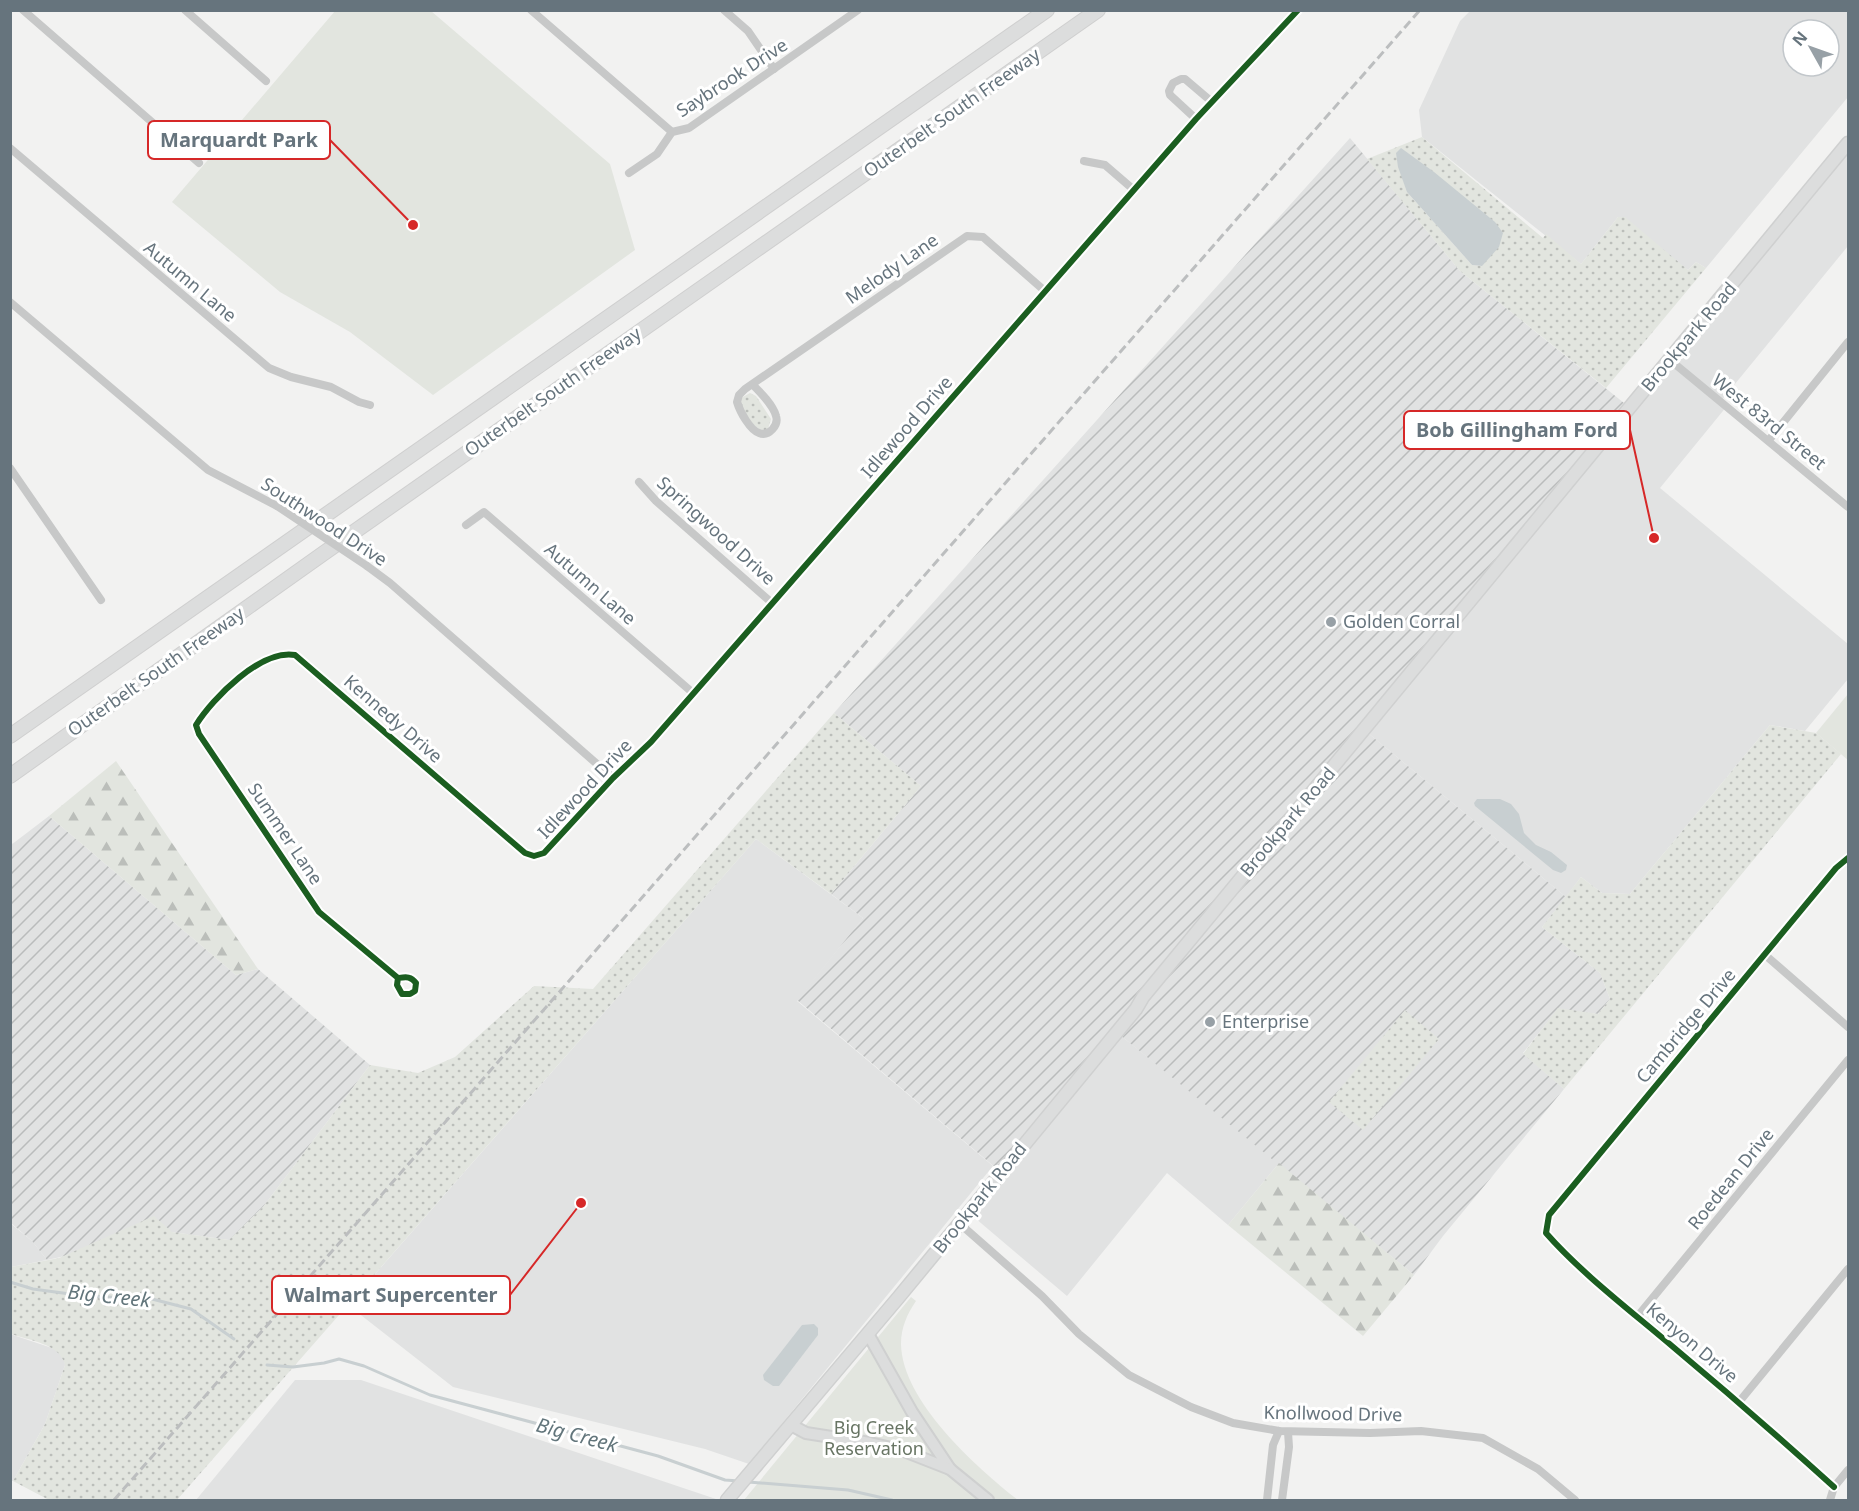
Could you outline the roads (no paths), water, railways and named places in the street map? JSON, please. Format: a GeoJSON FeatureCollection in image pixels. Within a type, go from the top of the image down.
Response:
{"type":"FeatureCollection","features":[{"type":"Feature","properties":{"kind":"highway","name":"Outerbelt South Freeway"},"geometry":{"type":"LineString","coordinates":[[10,736],[1047,10]]}},
{"type":"Feature","properties":{"kind":"highway","name":"Outerbelt South Freeway"},"geometry":{"type":"LineString","coordinates":[[10,776],[1098,10]]}},
{"type":"Feature","properties":{"kind":"main road","name":"Brookpark Road"},"geometry":{"type":"LineString","coordinates":[[727,1500],[959,1224],[1848,143]]}},
{"type":"Feature","properties":{"kind":"street"},"geometry":{"type":"LineString","coordinates":[[22,10],[200,163]]}},
{"type":"Feature","properties":{"kind":"street"},"geometry":{"type":"LineString","coordinates":[[185,10],[266,81]]}},
{"type":"Feature","properties":{"kind":"street"},"geometry":{"type":"LineString","coordinates":[[531,10],[672,132]]}},
{"type":"Feature","properties":{"kind":"street"},"geometry":{"type":"LineString","coordinates":[[724,10],[748,31],[774,69]]}},
{"type":"Feature","properties":{"kind":"street","name":"Saybrook Drive"},"geometry":{"type":"LineString","coordinates":[[629,173],[657,154],[672,132],[689,128],[858,10]]}},
{"type":"Feature","properties":{"kind":"street","name":"Idlewood Drive"},"geometry":{"type":"LineString","coordinates":[[534,856],[550,849],[613,778],[651,742],[1196,119],[1298,10]]}},
{"type":"Feature","properties":{"kind":"street"},"geometry":{"type":"LineString","coordinates":[[1196,119],[1170,95],[1169,91],[1173,83],[1185,79],[1212,102]]}},
{"type":"Feature","properties":{"kind":"street","name":"Autumn Lane"},"geometry":{"type":"LineString","coordinates":[[10,148],[269,368],[291,377],[331,387],[370,405]]}},
{"type":"Feature","properties":{"kind":"street"},"geometry":{"type":"LineString","coordinates":[[1084,161],[1105,165],[1134,190]]}},
{"type":"Feature","properties":{"kind":"street","name":"Melody Lane"},"geometry":{"type":"LineString","coordinates":[[753,385],[776,415],[777,424],[771,431],[764,434],[753,428],[737,402],[739,395],[753,385],[967,236],[983,237],[1046,292]]}},
{"type":"Feature","properties":{"kind":"street","name":"Southwood Drive"},"geometry":{"type":"LineString","coordinates":[[10,302],[208,470],[277,506],[390,583],[613,778]]}},
{"type":"Feature","properties":{"kind":"street"},"geometry":{"type":"LineString","coordinates":[[1769,440],[1848,342]]}},
{"type":"Feature","properties":{"kind":"street","name":"West 83rd Street"},"geometry":{"type":"LineString","coordinates":[[1670,360],[1848,507]]}},
{"type":"Feature","properties":{"kind":"street"},"geometry":{"type":"LineString","coordinates":[[10,468],[100,600]]}},
{"type":"Feature","properties":{"kind":"street","name":"Springwood Drive"},"geometry":{"type":"LineString","coordinates":[[639,482],[656,501],[772,603]]}},
{"type":"Feature","properties":{"kind":"street","name":"Autumn Lane"},"geometry":{"type":"LineString","coordinates":[[466,525],[484,512],[693,693]]}},
{"type":"Feature","properties":{"kind":"street","name":"Kennedy Drive"},"geometry":{"type":"LineString","coordinates":[[225,689],[236,679],[284,653],[295,655],[525,853],[534,856]]}},
{"type":"Feature","properties":{"kind":"street","name":"Summer Lane"},"geometry":{"type":"LineString","coordinates":[[225,689],[196,725],[199,734],[319,912],[398,978]]}},
{"type":"Feature","properties":{"kind":"street","name":"Cambridge Drive"},"geometry":{"type":"LineString","coordinates":[[1549,1215],[1836,868],[1848,858]]}},
{"type":"Feature","properties":{"kind":"street"},"geometry":{"type":"LineString","coordinates":[[1764,954],[1848,1027]]}},
{"type":"Feature","properties":{"kind":"street","name":"Roedean Drive"},"geometry":{"type":"LineString","coordinates":[[1637,1317],[1848,1060]]}},
{"type":"Feature","properties":{"kind":"street","name":"Kenyon Drive"},"geometry":{"type":"LineString","coordinates":[[1549,1215],[1546,1233],[1559,1247],[1834,1487]]}},
{"type":"Feature","properties":{"kind":"street","name":"Knollwood Drive"},"geometry":{"type":"LineString","coordinates":[[959,1224],[1042,1296],[1079,1334],[1129,1375],[1191,1407],[1225,1421],[1288,1432],[1421,1431],[1483,1438],[1538,1468],[1575,1500]]}},
{"type":"Feature","properties":{"kind":"street"},"geometry":{"type":"LineString","coordinates":[[1739,1402],[1848,1269]]}},
{"type":"Feature","properties":{"kind":"street"},"geometry":{"type":"LineString","coordinates":[[868,1334],[912,1412],[950,1469],[988,1500]]}},
{"type":"Feature","properties":{"kind":"street"},"geometry":{"type":"LineString","coordinates":[[791,1425],[806,1433],[904,1451],[950,1469]]}},
{"type":"Feature","properties":{"kind":"street"},"geometry":{"type":"LineString","coordinates":[[1267,1500],[1273,1445],[1279,1431]]}},
{"type":"Feature","properties":{"kind":"street"},"geometry":{"type":"LineString","coordinates":[[1282,1500],[1288,1432]]}},
{"type":"Feature","properties":{"kind":"street"},"geometry":{"type":"LineString","coordinates":[[1830,1500],[1834,1487],[1848,1470]]}},
{"type":"Feature","properties":{"kind":"street"},"geometry":{"type":"LineString","coordinates":[[1269,1488],[1284,1489]]}},
{"type":"Feature","properties":{"kind":"waterway","name":"Big Creek"},"geometry":{"type":"LineString","coordinates":[[10,1282],[33,1289],[85,1296],[152,1299],[191,1309],[234,1339]]}},
{"type":"Feature","properties":{"kind":"waterway","name":"Big Creek"},"geometry":{"type":"LineString","coordinates":[[267,1365],[293,1367],[339,1359],[364,1366],[430,1395],[658,1456],[725,1480],[739,1481]]}},
{"type":"Feature","properties":{"kind":"waterway","name":"Big Creek"},"geometry":{"type":"LineString","coordinates":[[748,1482],[848,1490],[892,1500]]}},
{"type":"Feature","properties":{"kind":"railway"},"geometry":{"type":"LineString","coordinates":[[114,1500],[1420,10]]}},
{"type":"Feature","properties":{"kind":"place","name":"Marquardt Park"},"geometry":{"type":"Point","coordinates":[413,225]}},
{"type":"Feature","properties":{"kind":"place","name":"Bob Gillingham Ford"},"geometry":{"type":"Point","coordinates":[1654,538]}},
{"type":"Feature","properties":{"kind":"place","name":"Golden Corral"},"geometry":{"type":"Point","coordinates":[1331,622]}},
{"type":"Feature","properties":{"kind":"place","name":"Enterprise"},"geometry":{"type":"Point","coordinates":[1210,1022]}},
{"type":"Feature","properties":{"kind":"place","name":"Walmart Supercenter"},"geometry":{"type":"Point","coordinates":[581,1203]}},
{"type":"Feature","properties":{"kind":"park label","name":"Big Creek Reservation"},"geometry":{"type":"Point","coordinates":[874,1438]}}]}
